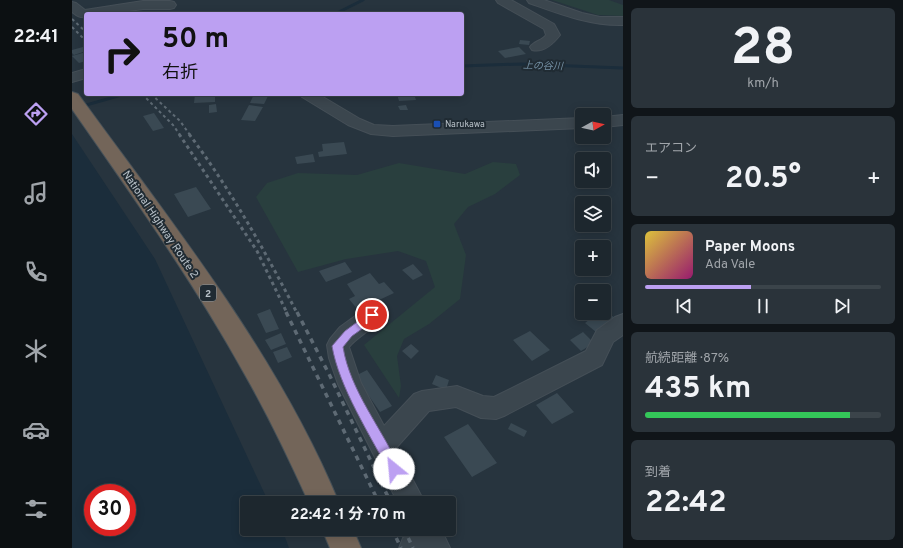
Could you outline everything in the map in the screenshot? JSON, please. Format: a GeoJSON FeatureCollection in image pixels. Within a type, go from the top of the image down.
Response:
{"type":"FeatureCollection","features":[{"type":"Feature","properties":{"kind":"highway","name":"National Highway Route 2"},"geometry":{"type":"LineString","coordinates":[[72,97],[161,221],[227,321],[276,405],[321,496]]}},
{"type":"Feature","properties":{"kind":"highway"},"geometry":{"type":"LineString","coordinates":[[340,536],[346,548]]}},
{"type":"Feature","properties":{"kind":"street"},"geometry":{"type":"LineString","coordinates":[[502,0],[549,27],[553,35],[548,42],[537,47]]}},
{"type":"Feature","properties":{"kind":"street"},"geometry":{"type":"LineString","coordinates":[[533,0],[579,16],[606,22],[623,21]]}},
{"type":"Feature","properties":{"kind":"street"},"geometry":{"type":"LineString","coordinates":[[96,12],[143,5],[171,6]]}},
{"type":"Feature","properties":{"kind":"street"},"geometry":{"type":"LineString","coordinates":[[72,6],[82,14],[84,14]]}},
{"type":"Feature","properties":{"kind":"street"},"geometry":{"type":"LineString","coordinates":[[72,78],[84,74]]}},
{"type":"Feature","properties":{"kind":"street"},"geometry":{"type":"LineString","coordinates":[[310,96],[354,122],[371,129],[393,131],[575,123]]}},
{"type":"Feature","properties":{"kind":"street"},"geometry":{"type":"LineString","coordinates":[[611,121],[623,120]]}},
{"type":"Feature","properties":{"kind":"street"},"geometry":{"type":"LineString","coordinates":[[372,315],[348,333],[338,346],[339,357],[354,394],[408,496]]}},
{"type":"Feature","properties":{"kind":"street"},"geometry":{"type":"LineString","coordinates":[[382,446],[422,402],[458,396],[481,407],[496,408],[594,358],[606,336],[623,323]]}},
{"type":"Feature","properties":{"kind":"green space"},"geometry":{"type":"Polygon","coordinates":[[[552,0],[609,0],[623,5],[623,16],[598,15],[552,0]]]}},
{"type":"Feature","properties":{"kind":"green space"},"geometry":{"type":"Polygon","coordinates":[[[493,162],[516,164],[520,175],[495,194],[468,207],[454,224],[466,255],[460,299],[429,324],[404,339],[397,356],[401,386],[399,398],[364,345],[435,287],[426,261],[398,251],[346,259],[298,272],[256,197],[267,183],[298,173],[357,175],[399,163],[465,174],[493,162]]]}},
{"type":"Feature","properties":{"kind":"water"},"geometry":{"type":"Polygon","coordinates":[[[72,134],[155,259],[266,496],[240,496],[240,536],[285,536],[289,548],[72,548],[72,134]]]}},
{"type":"Feature","properties":{"kind":"building"},"geometry":{"type":"Polygon","coordinates":[[[520,40],[530,41],[529,45],[519,44],[520,40]]]}},
{"type":"Feature","properties":{"kind":"building"},"geometry":{"type":"Polygon","coordinates":[[[83,47],[84,52],[74,55],[72,50],[83,47]]]}},
{"type":"Feature","properties":{"kind":"building"},"geometry":{"type":"Polygon","coordinates":[[[519,47],[526,54],[505,58],[498,51],[519,47]]]}},
{"type":"Feature","properties":{"kind":"building"},"geometry":{"type":"Polygon","coordinates":[[[84,53],[84,62],[79,63],[72,56],[84,53]]]}},
{"type":"Feature","properties":{"kind":"building"},"geometry":{"type":"Polygon","coordinates":[[[195,96],[215,96],[215,102],[194,103],[195,96]]]}},
{"type":"Feature","properties":{"kind":"building"},"geometry":{"type":"Polygon","coordinates":[[[253,96],[268,96],[264,104],[250,103],[253,96]]]}},
{"type":"Feature","properties":{"kind":"building"},"geometry":{"type":"Polygon","coordinates":[[[398,96],[415,96],[416,100],[399,101],[398,96]]]}},
{"type":"Feature","properties":{"kind":"building"},"geometry":{"type":"Polygon","coordinates":[[[216,104],[217,112],[209,113],[209,105],[216,104]]]}},
{"type":"Feature","properties":{"kind":"building"},"geometry":{"type":"Polygon","coordinates":[[[249,105],[263,107],[255,121],[241,120],[249,105]]]}},
{"type":"Feature","properties":{"kind":"building"},"geometry":{"type":"Polygon","coordinates":[[[406,105],[408,110],[400,110],[398,106],[406,105]]]}},
{"type":"Feature","properties":{"kind":"building"},"geometry":{"type":"Polygon","coordinates":[[[154,113],[164,128],[153,131],[143,116],[154,113]]]}},
{"type":"Feature","properties":{"kind":"building"},"geometry":{"type":"Polygon","coordinates":[[[344,142],[347,154],[319,157],[318,152],[323,151],[322,144],[344,142]]]}},
{"type":"Feature","properties":{"kind":"building"},"geometry":{"type":"Polygon","coordinates":[[[313,154],[315,162],[297,164],[295,157],[313,154]]]}},
{"type":"Feature","properties":{"kind":"building"},"geometry":{"type":"Polygon","coordinates":[[[196,187],[211,209],[188,217],[174,194],[196,187]]]}},
{"type":"Feature","properties":{"kind":"building"},"geometry":{"type":"Polygon","coordinates":[[[345,262],[352,272],[326,282],[319,271],[345,262]]]}},
{"type":"Feature","properties":{"kind":"building"},"geometry":{"type":"Polygon","coordinates":[[[413,264],[423,275],[413,280],[402,270],[413,264]]]}},
{"type":"Feature","properties":{"kind":"building"},"geometry":{"type":"Polygon","coordinates":[[[370,273],[379,284],[384,282],[394,293],[358,310],[349,299],[355,296],[347,284],[370,273]]]}},
{"type":"Feature","properties":{"kind":"building"},"geometry":{"type":"Polygon","coordinates":[[[270,309],[279,329],[266,333],[257,314],[270,309]]]}},
{"type":"Feature","properties":{"kind":"building"},"geometry":{"type":"Polygon","coordinates":[[[611,315],[615,318],[596,332],[585,323],[589,320],[611,320],[611,315]]]}},
{"type":"Feature","properties":{"kind":"building"},"geometry":{"type":"Polygon","coordinates":[[[530,331],[550,350],[532,361],[513,340],[530,331]]]}},
{"type":"Feature","properties":{"kind":"building"},"geometry":{"type":"Polygon","coordinates":[[[583,332],[594,343],[581,351],[570,340],[583,332]]]}},
{"type":"Feature","properties":{"kind":"building"},"geometry":{"type":"Polygon","coordinates":[[[281,333],[286,344],[271,350],[265,340],[281,333]]]}},
{"type":"Feature","properties":{"kind":"building"},"geometry":{"type":"Polygon","coordinates":[[[411,344],[419,351],[411,359],[402,351],[411,344]]]}},
{"type":"Feature","properties":{"kind":"building"},"geometry":{"type":"Polygon","coordinates":[[[287,347],[292,357],[278,363],[273,352],[287,347]]]}},
{"type":"Feature","properties":{"kind":"building"},"geometry":{"type":"Polygon","coordinates":[[[367,370],[392,406],[380,412],[355,376],[367,370]]]}},
{"type":"Feature","properties":{"kind":"building"},"geometry":{"type":"Polygon","coordinates":[[[436,375],[449,380],[446,390],[432,384],[436,375]]]}},
{"type":"Feature","properties":{"kind":"building"},"geometry":{"type":"Polygon","coordinates":[[[557,393],[574,412],[552,424],[536,405],[557,393]]]}},
{"type":"Feature","properties":{"kind":"building"},"geometry":{"type":"Polygon","coordinates":[[[511,423],[527,431],[524,437],[508,429],[511,423]]]}},
{"type":"Feature","properties":{"kind":"building"},"geometry":{"type":"Polygon","coordinates":[[[468,424],[497,463],[472,477],[444,437],[468,424]]]}},
{"type":"Feature","properties":{"kind":"waterway"},"geometry":{"type":"LineString","coordinates":[[339,12],[363,0]]}},
{"type":"Feature","properties":{"kind":"waterway","name":"上の谷川"},"geometry":{"type":"LineString","coordinates":[[464,66],[521,64],[623,68]]}},
{"type":"Feature","properties":{"kind":"waterway","name":"上の谷川"},"geometry":{"type":"LineString","coordinates":[[72,109],[118,96]]}},
{"type":"Feature","properties":{"kind":"railway"},"geometry":{"type":"LineString","coordinates":[[72,19],[84,30]]}},
{"type":"Feature","properties":{"kind":"railway"},"geometry":{"type":"LineString","coordinates":[[72,27],[84,39]]}},
{"type":"Feature","properties":{"kind":"railway"},"geometry":{"type":"LineString","coordinates":[[144,96],[173,125],[180,135]]}},
{"type":"Feature","properties":{"kind":"railway"},"geometry":{"type":"LineString","coordinates":[[153,96],[180,121],[190,135]]}},
{"type":"Feature","properties":{"kind":"railway"},"geometry":{"type":"LineString","coordinates":[[179,134],[257,251],[287,313]]}},
{"type":"Feature","properties":{"kind":"railway"},"geometry":{"type":"LineString","coordinates":[[189,134],[247,221],[297,313]]}},
{"type":"Feature","properties":{"kind":"railway"},"geometry":{"type":"LineString","coordinates":[[286,312],[376,496]]}},
{"type":"Feature","properties":{"kind":"railway"},"geometry":{"type":"LineString","coordinates":[[297,312],[330,376],[388,496]]}},
{"type":"Feature","properties":{"kind":"railway"},"geometry":{"type":"LineString","coordinates":[[395,536],[401,548]]}},
{"type":"Feature","properties":{"kind":"railway"},"geometry":{"type":"LineString","coordinates":[[407,536],[413,548]]}},
{"type":"Feature","properties":{"kind":"place","name":"Narukawa"},"geometry":{"type":"Point","coordinates":[437,124]}},
{"type":"Feature","properties":{"kind":"route"},"geometry":{"type":"LineString","coordinates":[[372,315],[348,333],[338,346],[339,357],[354,394],[394,469]]}}]}
